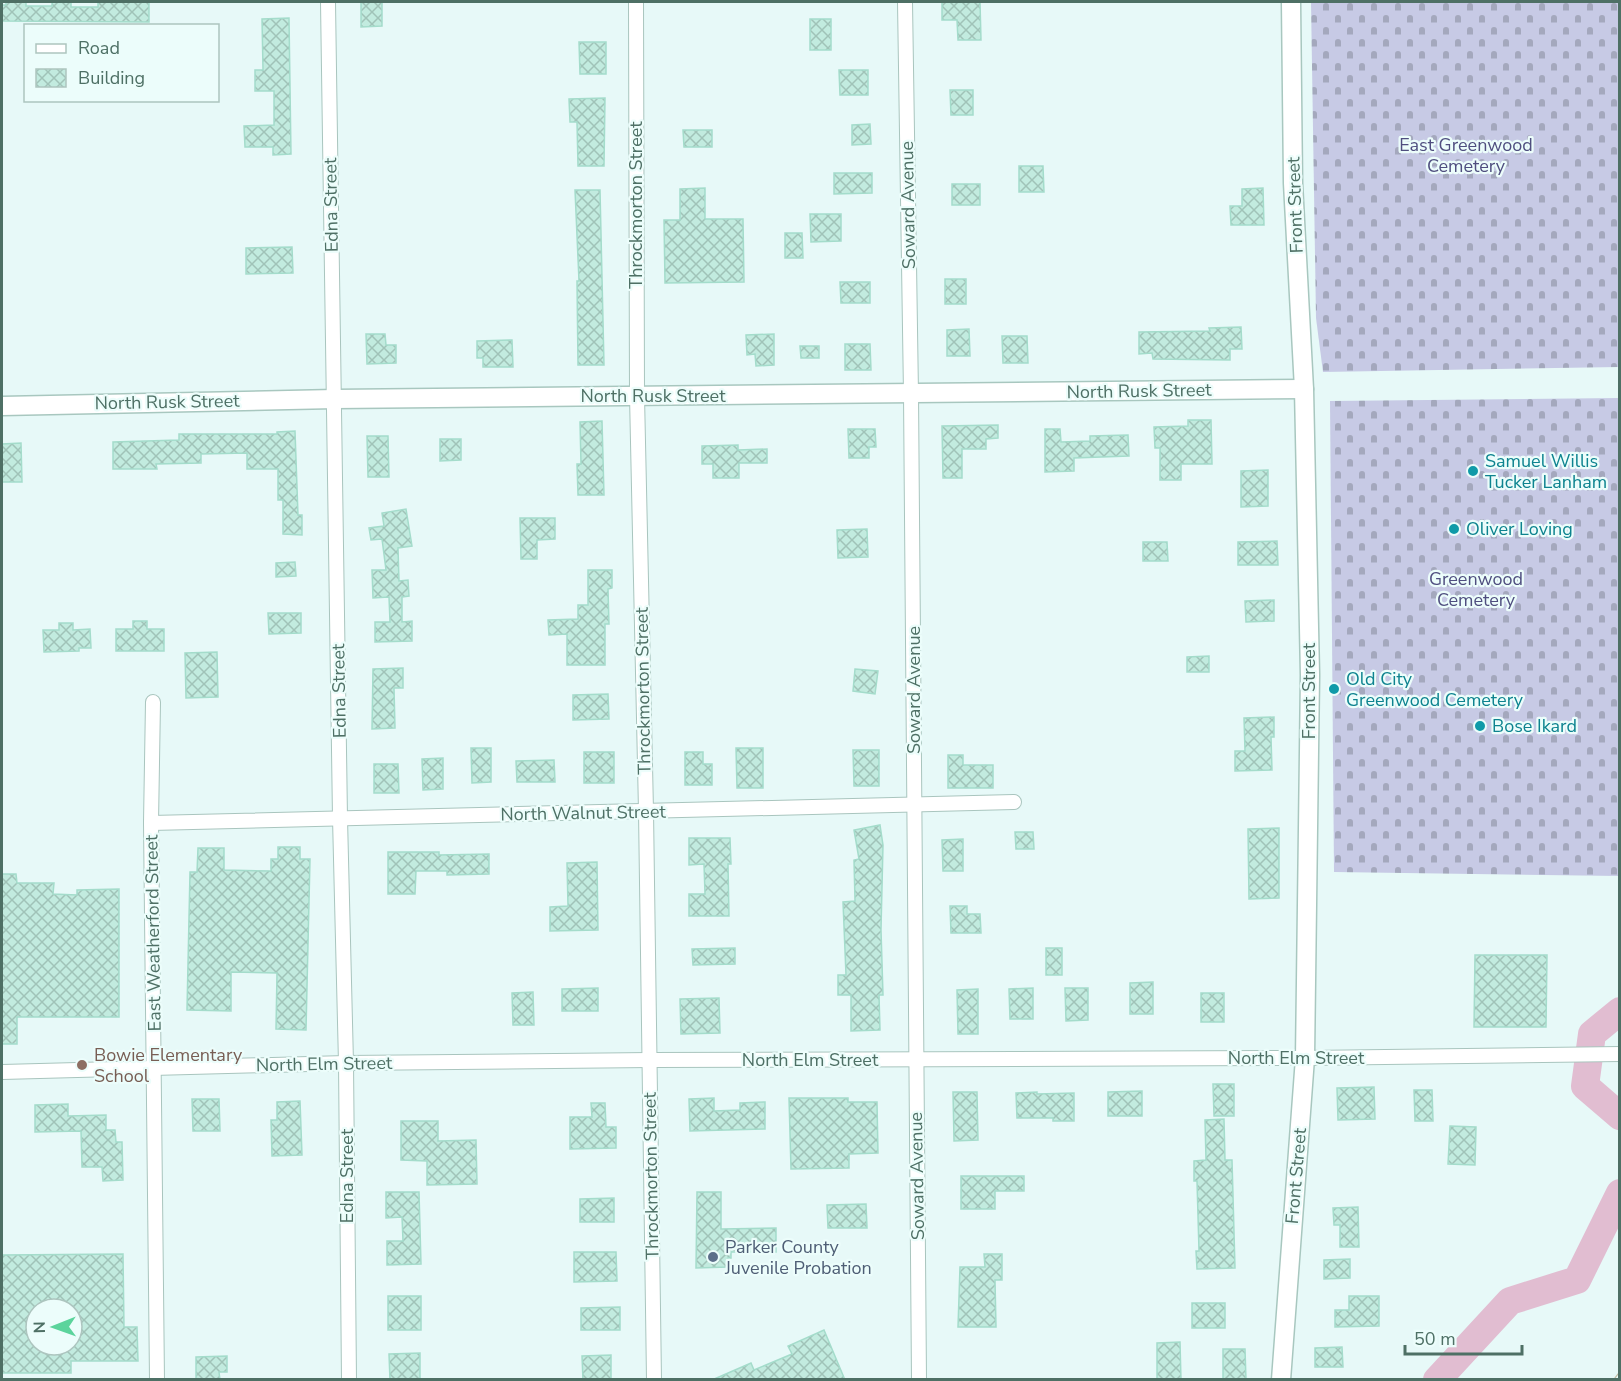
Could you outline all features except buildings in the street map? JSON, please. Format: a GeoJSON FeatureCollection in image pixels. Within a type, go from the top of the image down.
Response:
{"type":"FeatureCollection","features":[{"type":"Feature","properties":{"kind":"street","name":"Edna Street"},"geometry":{"type":"LineString","coordinates":[[328,2],[340,818],[346,1063],[349,1380]]}},
{"type":"Feature","properties":{"kind":"street","name":"Throckmorton Street"},"geometry":{"type":"LineString","coordinates":[[636,2],[637,396],[646,811],[654,1380]]}},
{"type":"Feature","properties":{"kind":"street","name":"Soward Avenue"},"geometry":{"type":"LineString","coordinates":[[905,2],[911,394],[919,1380]]}},
{"type":"Feature","properties":{"kind":"street","name":"Front Street"},"geometry":{"type":"LineString","coordinates":[[1281,1380],[1305,1058],[1310,664],[1304,389],[1293,183],[1291,2]]}},
{"type":"Feature","properties":{"kind":"street","name":"North Rusk Street"},"geometry":{"type":"LineString","coordinates":[[2,406],[334,399],[1304,389]]}},
{"type":"Feature","properties":{"kind":"street","name":"East Weatherford Street"},"geometry":{"type":"LineString","coordinates":[[153,702],[151,823],[157,1380]]}},
{"type":"Feature","properties":{"kind":"street","name":"North Walnut Street"},"geometry":{"type":"LineString","coordinates":[[151,823],[1014,802]]}},
{"type":"Feature","properties":{"kind":"street","name":"North Elm Street"},"geometry":{"type":"LineString","coordinates":[[2,1072],[346,1063],[1620,1054]]}},
{"type":"Feature","properties":{"kind":"green space","name":"East Greenwood Cemetery"},"geometry":{"type":"Polygon","coordinates":[[[1311,2],[1619,2],[1619,367],[1323,372],[1316,318],[1311,2]]]}},
{"type":"Feature","properties":{"kind":"green space","name":"Greenwood Cemetery"},"geometry":{"type":"Polygon","coordinates":[[[1619,398],[1619,876],[1334,872],[1330,401],[1619,398]]]}},
{"type":"Feature","properties":{"kind":"waterway"},"geometry":{"type":"LineString","coordinates":[[1620,1011],[1592,1034],[1585,1086],[1620,1116]]}},
{"type":"Feature","properties":{"kind":"waterway"},"geometry":{"type":"LineString","coordinates":[[1437,1380],[1510,1301],[1577,1280],[1620,1193]]}},
{"type":"Feature","properties":{"kind":"railway"},"geometry":{"type":"LineString","coordinates":[[1617,1380],[1620,1376]]}},
{"type":"Feature","properties":{"kind":"place","name":"Samuel Willis Tucker Lanham"},"geometry":{"type":"Point","coordinates":[1473,471]}},
{"type":"Feature","properties":{"kind":"place","name":"Oliver Loving"},"geometry":{"type":"Point","coordinates":[1454,529]}},
{"type":"Feature","properties":{"kind":"place","name":"Old City Greenwood Cemetery"},"geometry":{"type":"Point","coordinates":[1334,689]}},
{"type":"Feature","properties":{"kind":"place","name":"Bose Ikard"},"geometry":{"type":"Point","coordinates":[1480,726]}},
{"type":"Feature","properties":{"kind":"place","name":"Bowie Elementary School"},"geometry":{"type":"Point","coordinates":[82,1065]}},
{"type":"Feature","properties":{"kind":"place","name":"Parker County Juvenile Probation"},"geometry":{"type":"Point","coordinates":[713,1257]}}]}
